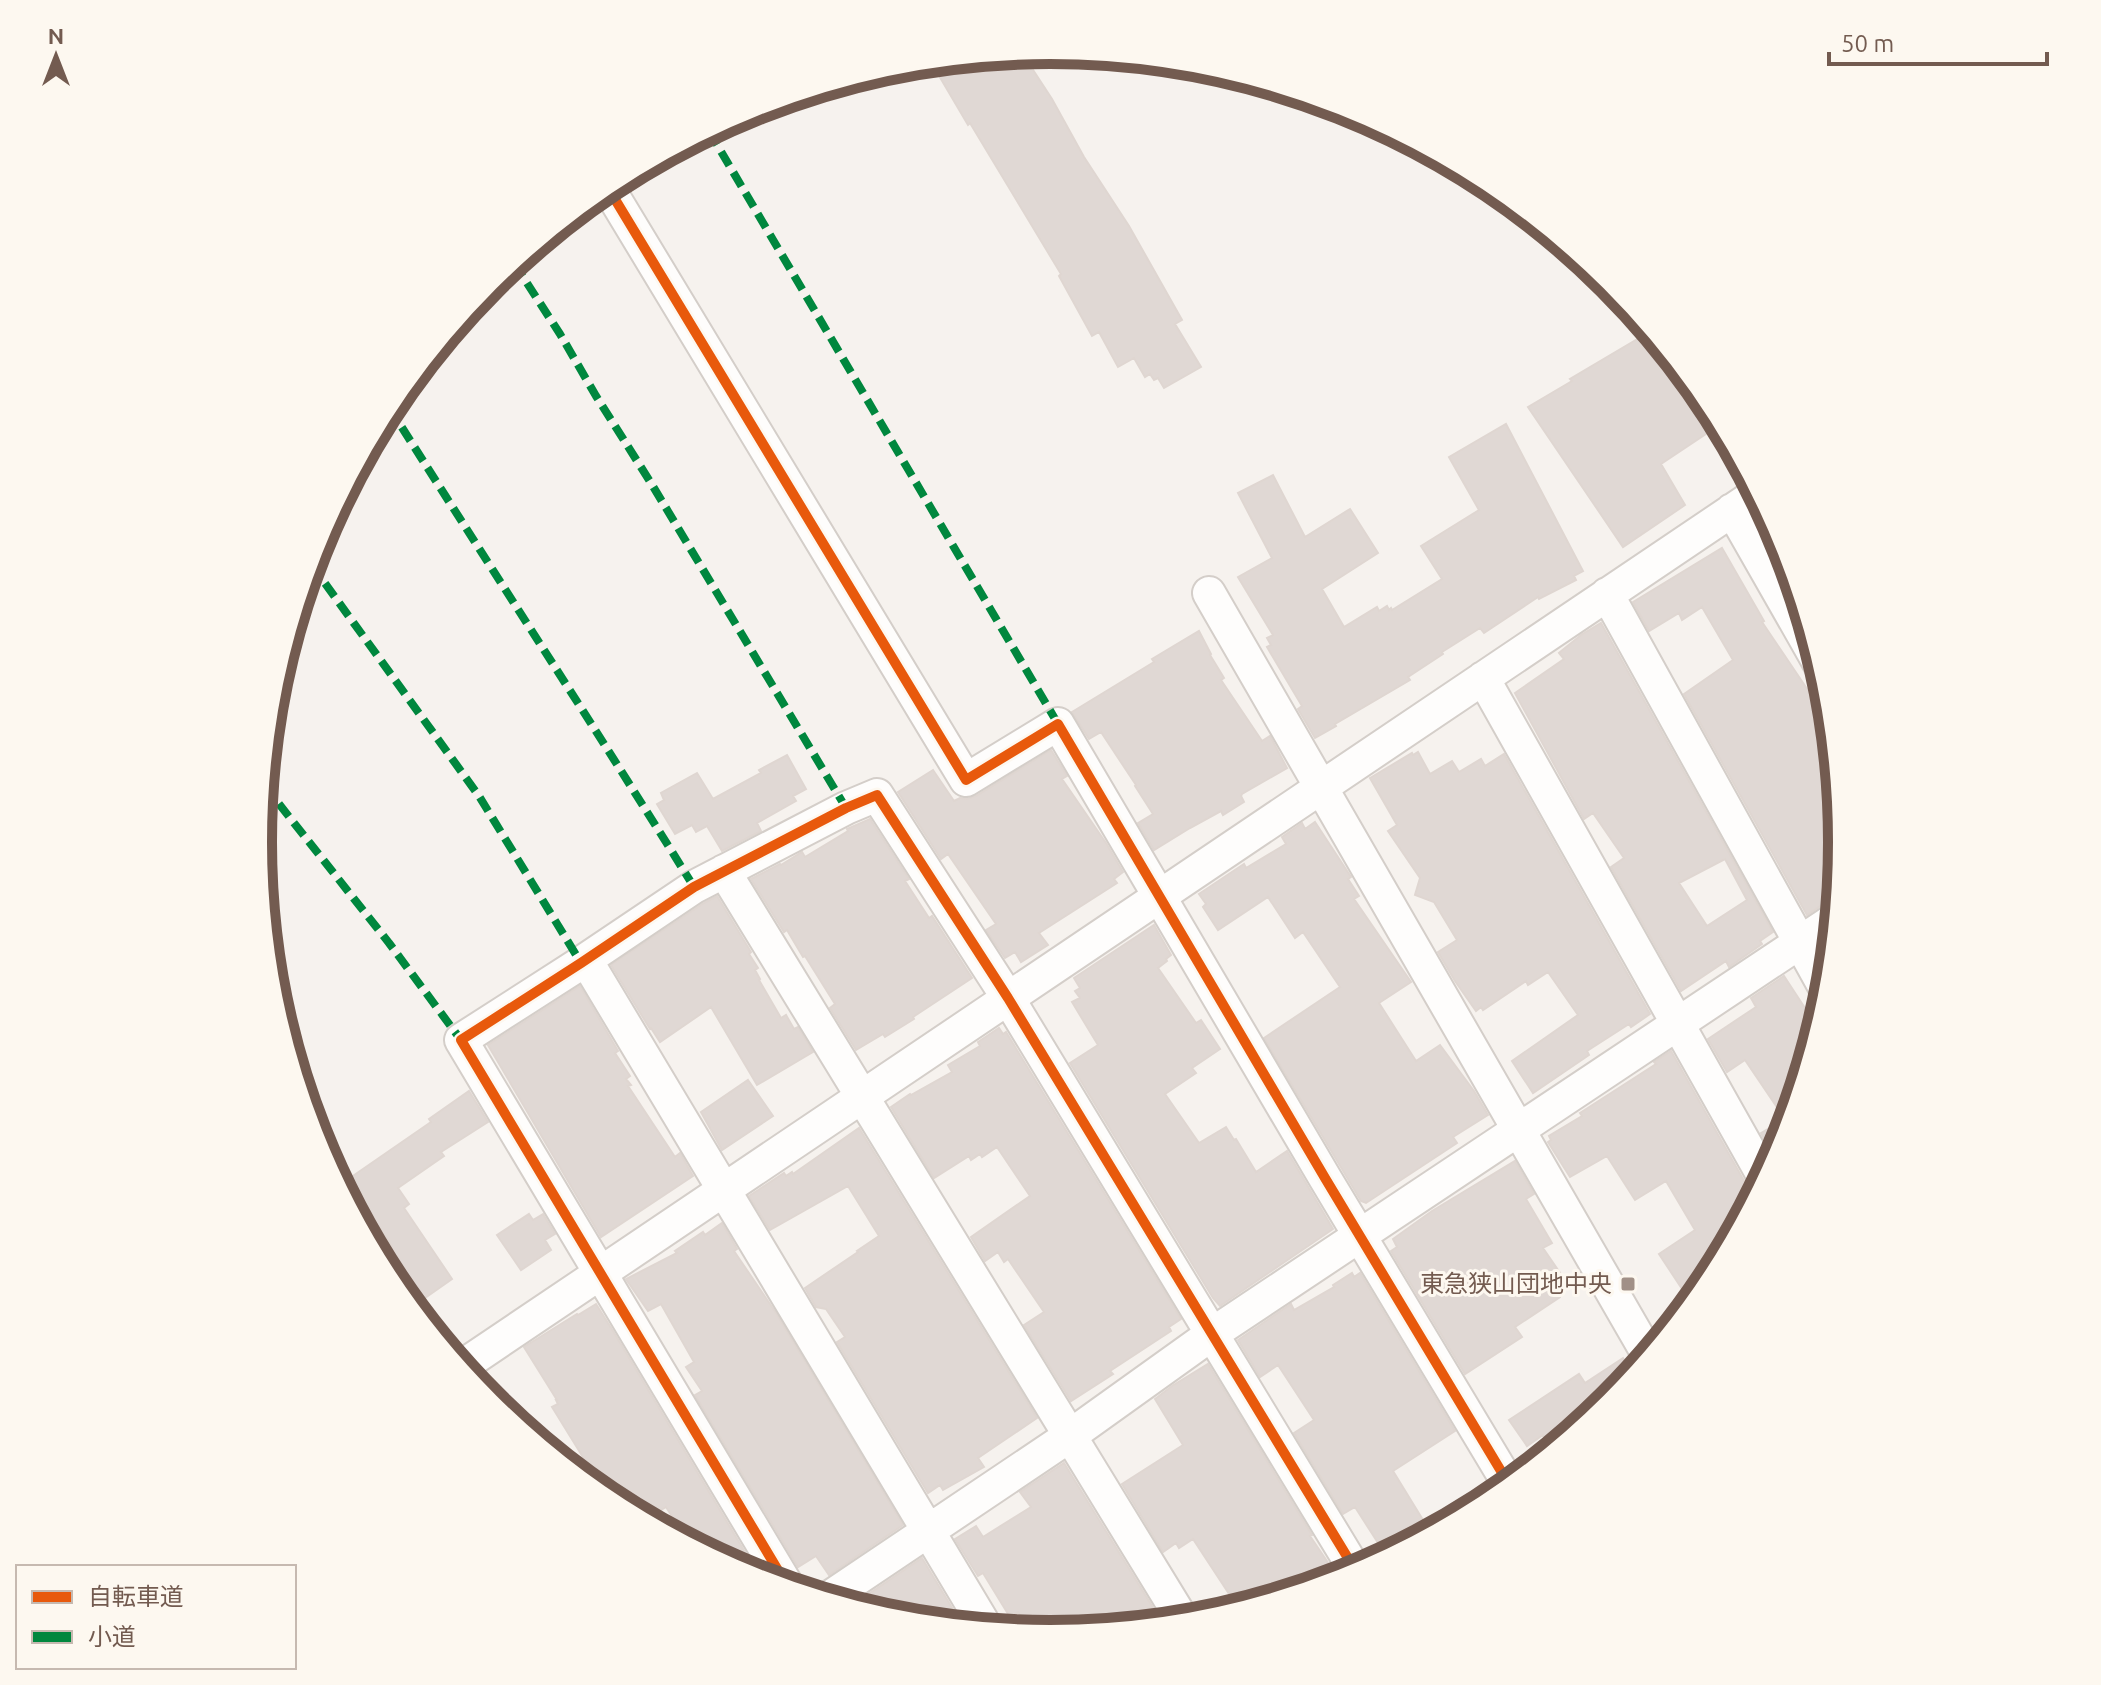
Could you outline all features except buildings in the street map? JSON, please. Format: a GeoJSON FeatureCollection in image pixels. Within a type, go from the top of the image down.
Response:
{"type":"FeatureCollection","features":[{"type":"Feature","properties":{"kind":"street"},"geometry":{"type":"LineString","coordinates":[[614,198],[966,780],[1058,724],[1503,1475]]}},
{"type":"Feature","properties":{"kind":"street"},"geometry":{"type":"LineString","coordinates":[[470,1361],[1745,502],[1790,599]]}},
{"type":"Feature","properties":{"kind":"street"},"geometry":{"type":"LineString","coordinates":[[1209,593],[1644,1347]]}},
{"type":"Feature","properties":{"kind":"street"},"geometry":{"type":"LineString","coordinates":[[1607,594],[1817,973]]}},
{"type":"Feature","properties":{"kind":"street"},"geometry":{"type":"LineString","coordinates":[[1483,678],[1758,1167]]}},
{"type":"Feature","properties":{"kind":"street"},"geometry":{"type":"LineString","coordinates":[[779,1572],[461,1040],[694,887],[877,795],[1008,998],[1350,1561]]}},
{"type":"Feature","properties":{"kind":"street"},"geometry":{"type":"LineString","coordinates":[[724,871],[1177,1610]]}},
{"type":"Feature","properties":{"kind":"street"},"geometry":{"type":"LineString","coordinates":[[839,1591],[1071,1435],[1212,1334],[1824,926]]}},
{"type":"Feature","properties":{"kind":"street"},"geometry":{"type":"LineString","coordinates":[[586,960],[980,1617]]}},
{"type":"Feature","properties":{"kind":"marked path"},"geometry":{"type":"LineString","coordinates":[[714,140],[1058,724]]}},
{"type":"Feature","properties":{"kind":"marked path"},"geometry":{"type":"LineString","coordinates":[[520,273],[846,808]]}},
{"type":"Feature","properties":{"kind":"marked path"},"geometry":{"type":"LineString","coordinates":[[397,420],[694,887]]}},
{"type":"Feature","properties":{"kind":"marked path"},"geometry":{"type":"LineString","coordinates":[[319,575],[479,796],[581,963]]}},
{"type":"Feature","properties":{"kind":"marked path"},"geometry":{"type":"LineString","coordinates":[[274,797],[461,1040]]}},
{"type":"Feature","properties":{"kind":"cycle path"},"geometry":{"type":"LineString","coordinates":[[614,198],[966,780],[1058,724],[1503,1475]]}},
{"type":"Feature","properties":{"kind":"cycle path"},"geometry":{"type":"LineString","coordinates":[[779,1572],[461,1040],[694,887],[877,795],[1008,998],[1350,1561]]}},
{"type":"Feature","properties":{"kind":"place","name":"東急狭山団地中央"},"geometry":{"type":"Point","coordinates":[1628,1284]}}]}
